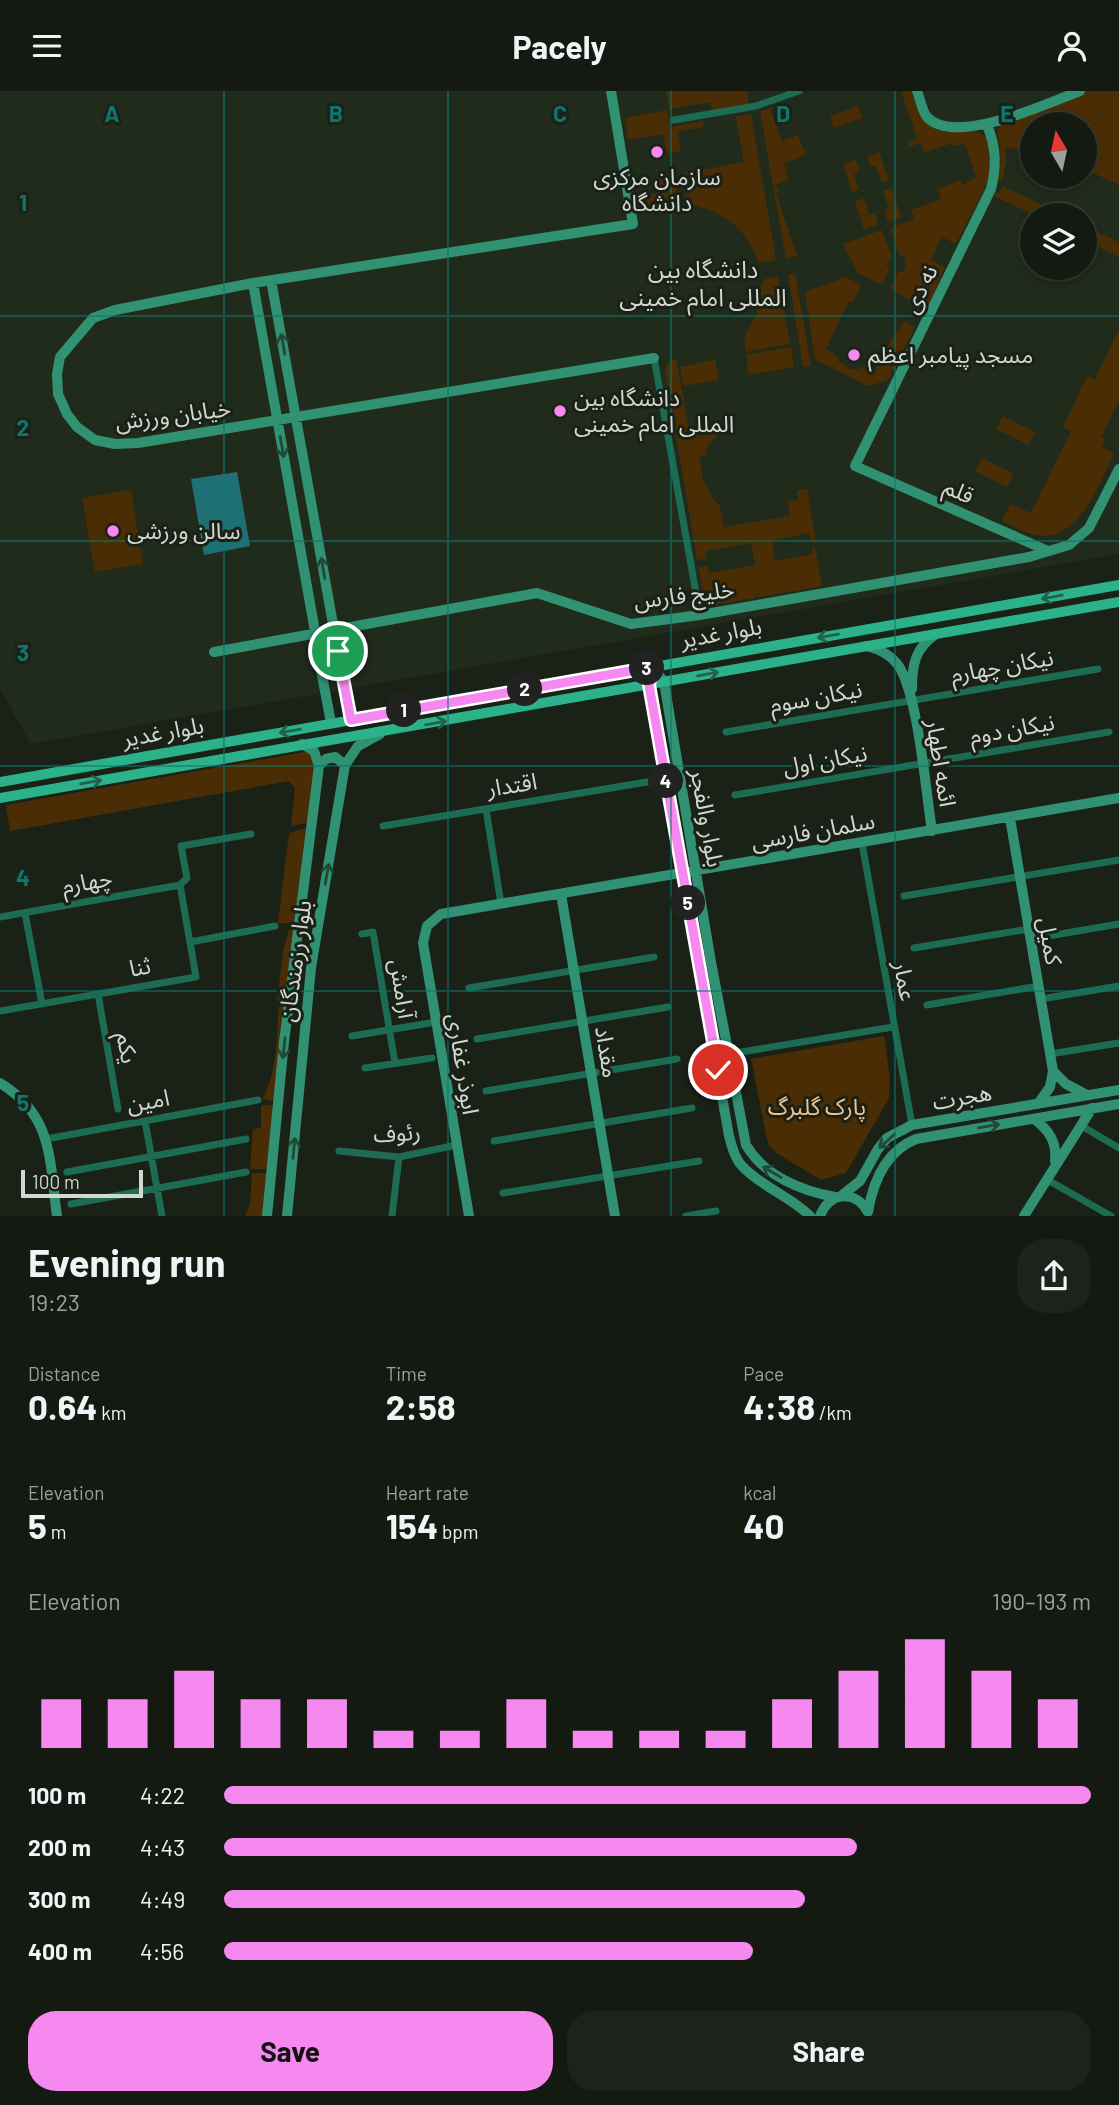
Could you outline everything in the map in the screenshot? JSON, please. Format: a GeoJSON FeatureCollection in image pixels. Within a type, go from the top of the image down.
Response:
{"type":"FeatureCollection","features":[{"type":"Feature","properties":{"kind":"main road","name":"بلوار غدیر"},"geometry":{"type":"LineString","coordinates":[[0,782],[1119,585]]}},
{"type":"Feature","properties":{"kind":"main road","name":"بلوار غدیر"},"geometry":{"type":"LineString","coordinates":[[0,798],[1119,602]]}},
{"type":"Feature","properties":{"kind":"street","name":"خیابان ورزش"},"geometry":{"type":"LineString","coordinates":[[611,91],[633,224],[271,280],[115,310],[93,318],[60,357],[58,394],[67,414],[95,440],[115,444],[138,443],[654,358]]}},
{"type":"Feature","properties":{"kind":"street"},"geometry":{"type":"LineString","coordinates":[[674,121],[755,106],[799,91]]}},
{"type":"Feature","properties":{"kind":"street"},"geometry":{"type":"LineString","coordinates":[[918,91],[926,116],[939,124],[957,127],[987,125],[1080,91]]}},
{"type":"Feature","properties":{"kind":"street","name":"نه دی"},"geometry":{"type":"LineString","coordinates":[[855,466],[991,189],[996,172],[996,155],[987,125]]}},
{"type":"Feature","properties":{"kind":"street"},"geometry":{"type":"LineString","coordinates":[[271,280],[335,633]]}},
{"type":"Feature","properties":{"kind":"street"},"geometry":{"type":"LineString","coordinates":[[253,283],[316,636]]}},
{"type":"Feature","properties":{"kind":"street"},"geometry":{"type":"LineString","coordinates":[[654,358],[700,615]]}},
{"type":"Feature","properties":{"kind":"street","name":"قلم"},"geometry":{"type":"LineString","coordinates":[[855,466],[1049,551]]}},
{"type":"Feature","properties":{"kind":"street","name":"خلیج فارس"},"geometry":{"type":"LineString","coordinates":[[214,652],[335,633],[537,593],[631,624],[700,615],[1029,557],[1069,545],[1089,528],[1119,469]]}},
{"type":"Feature","properties":{"kind":"street","name":"ائمه اطهار"},"geometry":{"type":"LineString","coordinates":[[912,700],[913,665],[916,655],[936,634]]}},
{"type":"Feature","properties":{"kind":"street","name":"ائمه اطهار"},"geometry":{"type":"LineString","coordinates":[[866,646],[886,653],[905,677],[912,700],[932,831]]}},
{"type":"Feature","properties":{"kind":"street"},"geometry":{"type":"LineString","coordinates":[[338,651],[351,720]]}},
{"type":"Feature","properties":{"kind":"street"},"geometry":{"type":"LineString","coordinates":[[318,654],[331,723]]}},
{"type":"Feature","properties":{"kind":"street"},"geometry":{"type":"LineString","coordinates":[[653,667],[664,682]]}},
{"type":"Feature","properties":{"kind":"street"},"geometry":{"type":"LineString","coordinates":[[649,685],[653,667]]}},
{"type":"Feature","properties":{"kind":"street","name":"نیکان چهارم"},"geometry":{"type":"LineString","coordinates":[[912,700],[1098,669]]}},
{"type":"Feature","properties":{"kind":"street","name":"بلوار والفجر"},"geometry":{"type":"LineString","coordinates":[[664,682],[710,962],[743,1132],[752,1155],[771,1173],[812,1193],[857,1199],[868,1214]]}},
{"type":"Feature","properties":{"kind":"street","name":"بلوار والفجر"},"geometry":{"type":"LineString","coordinates":[[649,685],[734,1153],[742,1166],[800,1206],[810,1216]]}},
{"type":"Feature","properties":{"kind":"street","name":"نیکان سوم"},"geometry":{"type":"LineString","coordinates":[[726,731],[912,700]]}},
{"type":"Feature","properties":{"kind":"street"},"geometry":{"type":"LineString","coordinates":[[302,744],[314,751],[319,766],[326,759],[335,757],[345,765],[358,746],[384,732]]}},
{"type":"Feature","properties":{"kind":"street","name":"نیکان دوم"},"geometry":{"type":"LineString","coordinates":[[922,764],[1109,732]]}},
{"type":"Feature","properties":{"kind":"street","name":"نیکان اول"},"geometry":{"type":"LineString","coordinates":[[735,795],[922,764]]}},
{"type":"Feature","properties":{"kind":"street","name":"بلوار رزمندگان"},"geometry":{"type":"LineString","coordinates":[[287,1216],[311,968],[345,765]]}},
{"type":"Feature","properties":{"kind":"street","name":"بلوار رزمندگان"},"geometry":{"type":"LineString","coordinates":[[267,1216],[284,1042],[319,766]]}},
{"type":"Feature","properties":{"kind":"street"},"geometry":{"type":"LineString","coordinates":[[52,773],[54,789]]}},
{"type":"Feature","properties":{"kind":"street","name":"اقتدار"},"geometry":{"type":"LineString","coordinates":[[383,826],[647,782]]}},
{"type":"Feature","properties":{"kind":"street","name":"سلمان فارسی"},"geometry":{"type":"LineString","coordinates":[[433,920],[441,914],[1119,798]]}},
{"type":"Feature","properties":{"kind":"street"},"geometry":{"type":"LineString","coordinates":[[486,809],[501,904]]}},
{"type":"Feature","properties":{"kind":"street","name":"کمیل"},"geometry":{"type":"LineString","coordinates":[[1010,818],[1053,1071]]}},
{"type":"Feature","properties":{"kind":"street","name":"ثنا"},"geometry":{"type":"LineString","coordinates":[[0,1011],[196,977],[180,885],[187,878],[181,846],[251,834]]}},
{"type":"Feature","properties":{"kind":"street","name":"عمار"},"geometry":{"type":"LineString","coordinates":[[862,843],[912,1125]]}},
{"type":"Feature","properties":{"kind":"street"},"geometry":{"type":"LineString","coordinates":[[905,896],[1119,860]]}},
{"type":"Feature","properties":{"kind":"street","name":"چهارم"},"geometry":{"type":"LineString","coordinates":[[0,917],[180,885]]}},
{"type":"Feature","properties":{"kind":"street","name":"مقداد"},"geometry":{"type":"LineString","coordinates":[[561,894],[615,1216]]}},
{"type":"Feature","properties":{"kind":"street"},"geometry":{"type":"LineString","coordinates":[[25,913],[42,1004]]}},
{"type":"Feature","properties":{"kind":"street","name":"ابوذر غفاری"},"geometry":{"type":"LineString","coordinates":[[433,920],[424,935],[423,943],[470,1216]]}},
{"type":"Feature","properties":{"kind":"street"},"geometry":{"type":"LineString","coordinates":[[914,949],[1119,924]]}},
{"type":"Feature","properties":{"kind":"street"},"geometry":{"type":"LineString","coordinates":[[190,942],[275,926]]}},
{"type":"Feature","properties":{"kind":"street","name":"آرامش"},"geometry":{"type":"LineString","coordinates":[[362,934],[373,932],[395,1063]]}},
{"type":"Feature","properties":{"kind":"street"},"geometry":{"type":"LineString","coordinates":[[468,988],[654,957]]}},
{"type":"Feature","properties":{"kind":"street"},"geometry":{"type":"LineString","coordinates":[[927,1005],[1039,986]]}},
{"type":"Feature","properties":{"kind":"street"},"geometry":{"type":"LineString","coordinates":[[1041,999],[1119,986]]}},
{"type":"Feature","properties":{"kind":"street","name":"یکم"},"geometry":{"type":"LineString","coordinates":[[98,994],[118,1109]]}},
{"type":"Feature","properties":{"kind":"street"},"geometry":{"type":"LineString","coordinates":[[477,1039],[668,1007]]}},
{"type":"Feature","properties":{"kind":"street"},"geometry":{"type":"LineString","coordinates":[[352,1036],[436,1022]]}},
{"type":"Feature","properties":{"kind":"street"},"geometry":{"type":"LineString","coordinates":[[729,1054],[893,1027]]}},
{"type":"Feature","properties":{"kind":"street"},"geometry":{"type":"LineString","coordinates":[[1050,1054],[1119,1043]]}},
{"type":"Feature","properties":{"kind":"street"},"geometry":{"type":"LineString","coordinates":[[365,1068],[432,1058]]}},
{"type":"Feature","properties":{"kind":"street"},"geometry":{"type":"LineString","coordinates":[[486,1091],[677,1059]]}},
{"type":"Feature","properties":{"kind":"street"},"geometry":{"type":"LineString","coordinates":[[1053,1071],[1066,1084],[1088,1095]]}},
{"type":"Feature","properties":{"kind":"street"},"geometry":{"type":"LineString","coordinates":[[1038,1104],[1050,1087],[1053,1071]]}},
{"type":"Feature","properties":{"kind":"street"},"geometry":{"type":"LineString","coordinates":[[0,1083],[16,1093],[32,1110],[41,1125],[46,1139],[57,1216]]}},
{"type":"Feature","properties":{"kind":"street","name":"هجرت"},"geometry":{"type":"LineString","coordinates":[[820,1216],[825,1204],[860,1181],[887,1138],[912,1125],[1119,1090]]}},
{"type":"Feature","properties":{"kind":"street","name":"امین"},"geometry":{"type":"LineString","coordinates":[[46,1139],[258,1100]]}},
{"type":"Feature","properties":{"kind":"street","name":"هجرت"},"geometry":{"type":"LineString","coordinates":[[868,1214],[872,1188],[890,1157],[897,1149],[916,1139],[1119,1104]]}},
{"type":"Feature","properties":{"kind":"street"},"geometry":{"type":"LineString","coordinates":[[494,1141],[692,1108]]}},
{"type":"Feature","properties":{"kind":"street"},"geometry":{"type":"LineString","coordinates":[[1024,1216],[1091,1108]]}},
{"type":"Feature","properties":{"kind":"street"},"geometry":{"type":"LineString","coordinates":[[1034,1119],[1045,1127],[1053,1138],[1055,1165]]}},
{"type":"Feature","properties":{"kind":"street"},"geometry":{"type":"LineString","coordinates":[[145,1121],[162,1216]]}},
{"type":"Feature","properties":{"kind":"street"},"geometry":{"type":"LineString","coordinates":[[912,1125],[916,1139]]}},
{"type":"Feature","properties":{"kind":"street"},"geometry":{"type":"LineString","coordinates":[[1080,1125],[1119,1148]]}},
{"type":"Feature","properties":{"kind":"street"},"geometry":{"type":"LineString","coordinates":[[66,1172],[246,1139]]}},
{"type":"Feature","properties":{"kind":"street","name":"رئوف"},"geometry":{"type":"LineString","coordinates":[[340,1151],[398,1157],[457,1145]]}},
{"type":"Feature","properties":{"kind":"street"},"geometry":{"type":"LineString","coordinates":[[392,1216],[398,1157]]}},
{"type":"Feature","properties":{"kind":"street"},"geometry":{"type":"LineString","coordinates":[[503,1193],[699,1161]]}},
{"type":"Feature","properties":{"kind":"street"},"geometry":{"type":"LineString","coordinates":[[71,1204],[246,1172]]}},
{"type":"Feature","properties":{"kind":"street"},"geometry":{"type":"LineString","coordinates":[[1045,1179],[1111,1216]]}},
{"type":"Feature","properties":{"kind":"street"},"geometry":{"type":"LineString","coordinates":[[686,1216],[716,1211]]}},
{"type":"Feature","properties":{"kind":"shaded area","name":"دانشگاه بین المللی امام خمینی"},"geometry":{"type":"Polygon","coordinates":[[[0,91],[1119,91],[1119,554],[31,744],[0,689],[0,91]]]}},
{"type":"Feature","properties":{"kind":"green space"},"geometry":{"type":"Polygon","coordinates":[[[666,91],[747,91],[749,104],[712,110],[710,102],[669,109],[666,91]]]}},
{"type":"Feature","properties":{"kind":"green space"},"geometry":{"type":"Polygon","coordinates":[[[901,91],[911,91],[921,113],[931,126],[941,131],[981,133],[990,142],[991,175],[956,244],[942,237],[931,260],[945,268],[922,319],[911,315],[916,303],[890,289],[898,272],[904,272],[906,267],[905,258],[899,255],[890,228],[914,219],[911,210],[941,199],[938,189],[960,180],[962,185],[976,177],[965,143],[953,146],[952,143],[924,153],[921,143],[909,147],[907,142],[917,138],[901,91]]]}},
{"type":"Feature","properties":{"kind":"green space"},"geometry":{"type":"Polygon","coordinates":[[[1086,91],[1119,91],[1119,185],[1097,175],[1097,112],[1028,112],[1086,91]]]}},
{"type":"Feature","properties":{"kind":"green space"},"geometry":{"type":"Polygon","coordinates":[[[858,106],[862,118],[834,128],[830,116],[858,106]]]}},
{"type":"Feature","properties":{"kind":"green space"},"geometry":{"type":"Polygon","coordinates":[[[770,108],[782,141],[798,135],[806,155],[784,163],[789,180],[776,184],[779,191],[776,193],[797,256],[786,259],[760,111],[770,108]]]}},
{"type":"Feature","properties":{"kind":"green space"},"geometry":{"type":"Polygon","coordinates":[[[667,110],[671,127],[703,121],[704,127],[678,131],[681,151],[667,154],[663,134],[628,140],[625,118],[667,110]]]}},
{"type":"Feature","properties":{"kind":"green space"},"geometry":{"type":"Polygon","coordinates":[[[751,114],[776,260],[758,263],[747,239],[736,226],[722,216],[687,201],[681,174],[744,162],[736,117],[751,114]]]}},
{"type":"Feature","properties":{"kind":"green space"},"geometry":{"type":"Polygon","coordinates":[[[1020,115],[1020,151],[1005,147],[1006,163],[1002,181],[997,180],[1001,161],[998,129],[1001,122],[1020,115]]]}},
{"type":"Feature","properties":{"kind":"green space"},"geometry":{"type":"Polygon","coordinates":[[[879,152],[889,180],[882,183],[876,166],[870,167],[867,157],[879,152]]]}},
{"type":"Feature","properties":{"kind":"green space"},"geometry":{"type":"Polygon","coordinates":[[[856,160],[860,171],[854,174],[859,189],[852,192],[843,164],[856,160]]]}},
{"type":"Feature","properties":{"kind":"green space"},"geometry":{"type":"Polygon","coordinates":[[[674,176],[679,203],[643,210],[641,197],[658,193],[656,179],[674,176]]]}},
{"type":"Feature","properties":{"kind":"green space"},"geometry":{"type":"Polygon","coordinates":[[[1003,186],[1038,203],[1020,203],[1020,208],[994,196],[996,192],[999,193],[1003,186]]]}},
{"type":"Feature","properties":{"kind":"green space"},"geometry":{"type":"Polygon","coordinates":[[[892,188],[901,218],[888,222],[884,210],[889,208],[883,191],[892,188]]]}},
{"type":"Feature","properties":{"kind":"green space"},"geometry":{"type":"Polygon","coordinates":[[[864,198],[869,215],[875,213],[878,225],[864,230],[855,201],[864,198]]]}},
{"type":"Feature","properties":{"kind":"green space"},"geometry":{"type":"Polygon","coordinates":[[[882,230],[892,257],[886,265],[890,268],[882,285],[858,273],[843,244],[882,230]]]}},
{"type":"Feature","properties":{"kind":"green space"},"geometry":{"type":"Polygon","coordinates":[[[1097,232],[1119,242],[1119,257],[1097,246],[1097,232]]]}},
{"type":"Feature","properties":{"kind":"green space"},"geometry":{"type":"Polygon","coordinates":[[[795,273],[811,366],[803,367],[788,274],[795,273]]]}},
{"type":"Feature","properties":{"kind":"green space"},"geometry":{"type":"Polygon","coordinates":[[[778,277],[790,344],[746,352],[744,337],[756,316],[761,286],[764,279],[778,277]]]}},
{"type":"Feature","properties":{"kind":"green space"},"geometry":{"type":"Polygon","coordinates":[[[846,277],[861,285],[853,302],[849,301],[826,349],[839,357],[838,361],[850,369],[857,370],[860,367],[874,372],[895,332],[898,332],[904,321],[915,327],[888,380],[868,386],[815,360],[805,292],[846,277]]]}},
{"type":"Feature","properties":{"kind":"green space"},"geometry":{"type":"Polygon","coordinates":[[[1119,329],[1119,401],[1101,437],[1106,439],[1102,447],[1114,453],[1095,494],[1076,520],[1064,530],[1052,535],[1033,534],[1002,521],[1010,504],[1031,513],[1071,431],[1063,427],[1087,376],[1095,379],[1119,329]]]}},
{"type":"Feature","properties":{"kind":"green space"},"geometry":{"type":"Polygon","coordinates":[[[791,347],[794,367],[749,375],[746,355],[791,347]]]}},
{"type":"Feature","properties":{"kind":"green space"},"geometry":{"type":"Polygon","coordinates":[[[676,358],[689,429],[720,426],[721,433],[707,446],[705,456],[699,457],[703,479],[720,506],[724,527],[790,516],[788,502],[798,500],[797,490],[807,489],[816,542],[812,543],[809,533],[772,541],[775,561],[812,554],[812,547],[815,547],[822,586],[720,604],[705,601],[698,567],[708,566],[709,573],[755,565],[751,543],[706,551],[706,559],[697,560],[665,370],[668,362],[676,358]]]}},
{"type":"Feature","properties":{"kind":"green space"},"geometry":{"type":"Polygon","coordinates":[[[715,360],[719,380],[684,386],[680,367],[715,360]]]}},
{"type":"Feature","properties":{"kind":"green space"},"geometry":{"type":"Polygon","coordinates":[[[1003,416],[1035,432],[1029,445],[996,429],[1003,416]]]}},
{"type":"Feature","properties":{"kind":"green space"},"geometry":{"type":"Polygon","coordinates":[[[982,458],[1014,474],[1007,487],[975,471],[982,458]]]}},
{"type":"Feature","properties":{"kind":"green space","name":"سالن ورزشی"},"geometry":{"type":"Polygon","coordinates":[[[131,490],[143,564],[95,572],[82,498],[131,490]]]}},
{"type":"Feature","properties":{"kind":"green space"},"geometry":{"type":"Polygon","coordinates":[[[312,752],[316,759],[308,823],[291,826],[295,788],[289,781],[10,831],[6,805],[312,752]]]}},
{"type":"Feature","properties":{"kind":"green space"},"geometry":{"type":"Polygon","coordinates":[[[306,828],[294,923],[278,923],[289,833],[306,828]]]}},
{"type":"Feature","properties":{"kind":"green space"},"geometry":{"type":"Polygon","coordinates":[[[289,928],[295,928],[284,1000],[277,1001],[283,952],[289,928]]]}},
{"type":"Feature","properties":{"kind":"green space"},"geometry":{"type":"Polygon","coordinates":[[[283,1004],[274,1101],[262,1099],[274,1066],[279,1006],[283,1004]]]}},
{"type":"Feature","properties":{"kind":"green space","name":"پارک گلبرگ"},"geometry":{"type":"Polygon","coordinates":[[[884,1036],[890,1078],[889,1098],[846,1173],[821,1180],[775,1152],[768,1144],[751,1059],[884,1036]]]}},
{"type":"Feature","properties":{"kind":"green space"},"geometry":{"type":"Polygon","coordinates":[[[261,1105],[274,1105],[268,1169],[250,1169],[253,1129],[261,1128],[261,1105]]]}},
{"type":"Feature","properties":{"kind":"green space"},"geometry":{"type":"Polygon","coordinates":[[[252,1173],[268,1173],[263,1216],[245,1216],[250,1205],[252,1173]]]}},
{"type":"Feature","properties":{"kind":"water"},"geometry":{"type":"Polygon","coordinates":[[[237,472],[250,546],[204,555],[191,479],[237,472]]]}},
{"type":"Feature","properties":{"kind":"place","name":"سازمان مرکزی دانشگاه"},"geometry":{"type":"Point","coordinates":[657,152]}},
{"type":"Feature","properties":{"kind":"place","name":"مسجد پیامبر اعظم"},"geometry":{"type":"Point","coordinates":[854,355]}},
{"type":"Feature","properties":{"kind":"place","name":"دانشگاه بین المللی امام خمینی"},"geometry":{"type":"Point","coordinates":[560,411]}},
{"type":"Feature","properties":{"kind":"place","name":"سالن ورزشی"},"geometry":{"type":"Point","coordinates":[113,531]}},
{"type":"Feature","properties":{"kind":"district","name":"دانشگاه بین المللی امام خمینی"},"geometry":{"type":"Point","coordinates":[703,284]}},
{"type":"Feature","properties":{"kind":"route"},"geometry":{"type":"LineString","coordinates":[[338,651],[351,720],[653,667],[649,685],[718,1070]]}}]}
